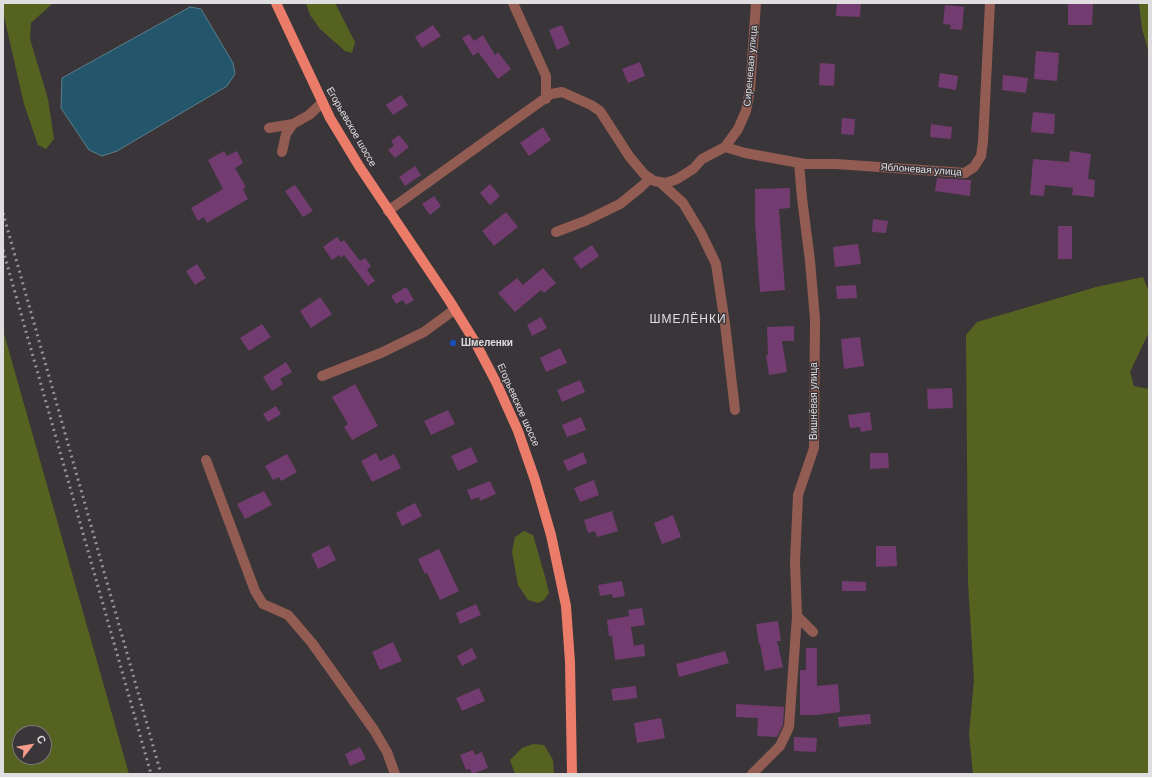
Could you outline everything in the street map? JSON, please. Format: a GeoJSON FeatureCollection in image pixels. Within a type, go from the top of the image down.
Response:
{"type":"FeatureCollection","features":[{"type":"Feature","properties":{"kind":"main road","name":"Егорьевское шоссе"},"geometry":{"type":"LineString","coordinates":[[276,3],[322,103],[359,166],[474,342],[496,382],[518,431],[535,480],[551,535],[566,606],[570,662],[572,774]]}},
{"type":"Feature","properties":{"kind":"street"},"geometry":{"type":"LineString","coordinates":[[513,3],[546,76],[546,99]]}},
{"type":"Feature","properties":{"kind":"street","name":"Сиреневая улица"},"geometry":{"type":"LineString","coordinates":[[725,147],[738,129],[746,111],[750,90],[756,3]]}},
{"type":"Feature","properties":{"kind":"street","name":"Яблоневая улица"},"geometry":{"type":"LineString","coordinates":[[725,147],[745,153],[805,164],[836,164],[964,174],[974,167],[981,156],[990,3]]}},
{"type":"Feature","properties":{"kind":"street"},"geometry":{"type":"LineString","coordinates":[[388,211],[552,94],[562,92],[591,105],[600,111],[629,156],[644,174],[654,181],[666,183],[677,179],[693,169],[702,159],[725,147]]}},
{"type":"Feature","properties":{"kind":"street"},"geometry":{"type":"LineString","coordinates":[[269,128],[293,124],[308,115],[322,103]]}},
{"type":"Feature","properties":{"kind":"street"},"geometry":{"type":"LineString","coordinates":[[282,152],[286,134],[293,124]]}},
{"type":"Feature","properties":{"kind":"street","name":"Вишнёвая улица"},"geometry":{"type":"LineString","coordinates":[[752,774],[780,746],[789,727],[798,616],[795,562],[798,495],[814,448],[815,319],[799,163]]}},
{"type":"Feature","properties":{"kind":"street"},"geometry":{"type":"LineString","coordinates":[[556,232],[585,221],[620,204],[650,178]]}},
{"type":"Feature","properties":{"kind":"street"},"geometry":{"type":"LineString","coordinates":[[660,182],[683,203],[701,233],[716,264],[735,410]]}},
{"type":"Feature","properties":{"kind":"street"},"geometry":{"type":"LineString","coordinates":[[322,376],[381,353],[424,332],[454,310]]}},
{"type":"Feature","properties":{"kind":"street"},"geometry":{"type":"LineString","coordinates":[[206,460],[255,591],[263,604],[288,615],[312,643],[374,730],[387,752],[395,774]]}},
{"type":"Feature","properties":{"kind":"street"},"geometry":{"type":"LineString","coordinates":[[798,616],[813,632]]}},
{"type":"Feature","properties":{"kind":"green space"},"geometry":{"type":"Polygon","coordinates":[[[3,3],[53,3],[31,23],[30,39],[48,99],[54,139],[46,149],[38,145],[24,104],[3,12],[3,3]]]}},
{"type":"Feature","properties":{"kind":"green space"},"geometry":{"type":"Polygon","coordinates":[[[306,3],[335,3],[355,42],[352,53],[345,51],[320,29],[310,15],[306,3]]]}},
{"type":"Feature","properties":{"kind":"green space"},"geometry":{"type":"Polygon","coordinates":[[[1139,3],[1149,3],[1149,53],[1142,29],[1139,3]]]}},
{"type":"Feature","properties":{"kind":"green space"},"geometry":{"type":"Polygon","coordinates":[[[1143,277],[1149,292],[1149,332],[1130,372],[1134,386],[1149,389],[1149,774],[973,774],[969,734],[974,680],[968,583],[966,335],[977,322],[1096,287],[1143,277]]]}},
{"type":"Feature","properties":{"kind":"green space"},"geometry":{"type":"Polygon","coordinates":[[[3,330],[129,774],[3,774],[3,330]]]}},
{"type":"Feature","properties":{"kind":"green space"},"geometry":{"type":"Polygon","coordinates":[[[524,531],[533,535],[549,593],[544,600],[538,603],[528,600],[518,585],[512,552],[515,537],[524,531]]]}},
{"type":"Feature","properties":{"kind":"green space"},"geometry":{"type":"Polygon","coordinates":[[[533,744],[544,745],[553,760],[554,774],[515,774],[510,760],[522,748],[533,744]]]}},
{"type":"Feature","properties":{"kind":"water"},"geometry":{"type":"Polygon","coordinates":[[[190,7],[201,9],[233,63],[235,74],[227,86],[117,151],[102,156],[89,150],[61,108],[62,78],[190,7]]]}},
{"type":"Feature","properties":{"kind":"building"},"geometry":{"type":"Polygon","coordinates":[[[837,3],[861,3],[860,17],[836,16],[837,3]]]}},
{"type":"Feature","properties":{"kind":"building"},"geometry":{"type":"Polygon","coordinates":[[[1068,3],[1093,3],[1092,25],[1068,25],[1068,3]]]}},
{"type":"Feature","properties":{"kind":"building"},"geometry":{"type":"Polygon","coordinates":[[[945,5],[964,7],[962,30],[950,29],[951,25],[943,24],[945,5]]]}},
{"type":"Feature","properties":{"kind":"building"},"geometry":{"type":"Polygon","coordinates":[[[433,25],[441,36],[422,48],[415,37],[433,25]]]}},
{"type":"Feature","properties":{"kind":"building"},"geometry":{"type":"Polygon","coordinates":[[[562,25],[570,44],[557,50],[549,30],[562,25]]]}},
{"type":"Feature","properties":{"kind":"building"},"geometry":{"type":"Polygon","coordinates":[[[469,34],[474,41],[483,35],[495,55],[498,52],[511,69],[498,79],[478,52],[473,56],[462,38],[469,34]]]}},
{"type":"Feature","properties":{"kind":"building"},"geometry":{"type":"Polygon","coordinates":[[[1036,51],[1059,53],[1057,81],[1034,79],[1036,51]]]}},
{"type":"Feature","properties":{"kind":"building"},"geometry":{"type":"Polygon","coordinates":[[[640,62],[645,76],[628,83],[622,69],[640,62]]]}},
{"type":"Feature","properties":{"kind":"building"},"geometry":{"type":"Polygon","coordinates":[[[820,63],[835,64],[834,86],[819,85],[820,63]]]}},
{"type":"Feature","properties":{"kind":"building"},"geometry":{"type":"Polygon","coordinates":[[[940,73],[958,76],[956,90],[938,87],[940,73]]]}},
{"type":"Feature","properties":{"kind":"building"},"geometry":{"type":"Polygon","coordinates":[[[1003,75],[1028,78],[1026,93],[1002,90],[1003,75]]]}},
{"type":"Feature","properties":{"kind":"building"},"geometry":{"type":"Polygon","coordinates":[[[401,95],[408,105],[393,115],[386,105],[401,95]]]}},
{"type":"Feature","properties":{"kind":"building"},"geometry":{"type":"Polygon","coordinates":[[[1033,112],[1055,114],[1054,134],[1031,132],[1033,112]]]}},
{"type":"Feature","properties":{"kind":"building"},"geometry":{"type":"Polygon","coordinates":[[[842,118],[855,119],[854,135],[841,134],[842,118]]]}},
{"type":"Feature","properties":{"kind":"building"},"geometry":{"type":"Polygon","coordinates":[[[931,124],[952,127],[951,139],[930,137],[931,124]]]}},
{"type":"Feature","properties":{"kind":"building"},"geometry":{"type":"Polygon","coordinates":[[[543,127],[551,140],[529,156],[520,143],[543,127]]]}},
{"type":"Feature","properties":{"kind":"building"},"geometry":{"type":"Polygon","coordinates":[[[399,135],[409,147],[395,158],[388,150],[394,145],[391,141],[399,135]]]}},
{"type":"Feature","properties":{"kind":"building"},"geometry":{"type":"Polygon","coordinates":[[[224,151],[227,156],[237,151],[243,163],[235,168],[246,187],[243,189],[248,199],[207,223],[204,217],[198,221],[191,208],[223,189],[208,160],[224,151]]]}},
{"type":"Feature","properties":{"kind":"building"},"geometry":{"type":"Polygon","coordinates":[[[1070,151],[1091,154],[1088,179],[1095,180],[1094,197],[1072,195],[1073,188],[1045,185],[1044,196],[1030,195],[1033,159],[1069,162],[1070,151]]]}},
{"type":"Feature","properties":{"kind":"building"},"geometry":{"type":"Polygon","coordinates":[[[415,166],[421,175],[405,186],[399,177],[415,166]]]}},
{"type":"Feature","properties":{"kind":"building"},"geometry":{"type":"Polygon","coordinates":[[[937,178],[971,180],[970,196],[935,191],[937,178]]]}},
{"type":"Feature","properties":{"kind":"building"},"geometry":{"type":"Polygon","coordinates":[[[490,184],[500,196],[490,205],[480,193],[490,184]]]}},
{"type":"Feature","properties":{"kind":"building"},"geometry":{"type":"Polygon","coordinates":[[[295,185],[313,211],[303,217],[285,191],[295,185]]]}},
{"type":"Feature","properties":{"kind":"building"},"geometry":{"type":"Polygon","coordinates":[[[790,188],[790,208],[779,209],[785,290],[760,292],[755,222],[755,189],[790,188]]]}},
{"type":"Feature","properties":{"kind":"building"},"geometry":{"type":"Polygon","coordinates":[[[434,196],[441,206],[430,215],[422,204],[434,196]]]}},
{"type":"Feature","properties":{"kind":"building"},"geometry":{"type":"Polygon","coordinates":[[[506,212],[518,227],[494,246],[482,231],[506,212]]]}},
{"type":"Feature","properties":{"kind":"building"},"geometry":{"type":"Polygon","coordinates":[[[873,219],[888,221],[886,233],[872,232],[873,219]]]}},
{"type":"Feature","properties":{"kind":"building"},"geometry":{"type":"Polygon","coordinates":[[[1058,226],[1072,226],[1072,259],[1058,259],[1058,226]]]}},
{"type":"Feature","properties":{"kind":"building"},"geometry":{"type":"Polygon","coordinates":[[[337,237],[341,242],[344,240],[360,261],[365,258],[371,266],[367,270],[375,281],[368,286],[344,255],[341,258],[339,255],[332,260],[323,247],[337,237]]]}},
{"type":"Feature","properties":{"kind":"building"},"geometry":{"type":"Polygon","coordinates":[[[858,244],[861,264],[835,267],[833,247],[858,244]]]}},
{"type":"Feature","properties":{"kind":"building"},"geometry":{"type":"Polygon","coordinates":[[[592,245],[599,256],[581,269],[573,258],[592,245]]]}},
{"type":"Feature","properties":{"kind":"building"},"geometry":{"type":"Polygon","coordinates":[[[197,264],[206,278],[195,285],[186,271],[197,264]]]}},
{"type":"Feature","properties":{"kind":"building"},"geometry":{"type":"Polygon","coordinates":[[[543,268],[556,283],[544,293],[541,290],[515,312],[498,293],[517,278],[523,285],[543,268]]]}},
{"type":"Feature","properties":{"kind":"building"},"geometry":{"type":"Polygon","coordinates":[[[856,285],[857,298],[837,299],[836,286],[856,285]]]}},
{"type":"Feature","properties":{"kind":"building"},"geometry":{"type":"Polygon","coordinates":[[[406,287],[414,300],[406,305],[403,300],[396,304],[391,296],[406,287]]]}},
{"type":"Feature","properties":{"kind":"building"},"geometry":{"type":"Polygon","coordinates":[[[320,297],[332,314],[311,328],[300,311],[320,297]]]}},
{"type":"Feature","properties":{"kind":"building"},"geometry":{"type":"Polygon","coordinates":[[[541,317],[547,328],[532,336],[527,325],[541,317]]]}},
{"type":"Feature","properties":{"kind":"building"},"geometry":{"type":"Polygon","coordinates":[[[262,324],[271,337],[249,351],[240,338],[262,324]]]}},
{"type":"Feature","properties":{"kind":"building"},"geometry":{"type":"Polygon","coordinates":[[[794,326],[794,341],[782,341],[787,372],[769,375],[766,355],[768,355],[767,327],[794,326]]]}},
{"type":"Feature","properties":{"kind":"building"},"geometry":{"type":"Polygon","coordinates":[[[860,337],[864,366],[844,369],[841,339],[860,337]]]}},
{"type":"Feature","properties":{"kind":"building"},"geometry":{"type":"Polygon","coordinates":[[[560,348],[567,363],[546,372],[540,358],[560,348]]]}},
{"type":"Feature","properties":{"kind":"building"},"geometry":{"type":"Polygon","coordinates":[[[286,362],[292,372],[280,379],[283,384],[272,391],[263,377],[286,362]]]}},
{"type":"Feature","properties":{"kind":"building"},"geometry":{"type":"Polygon","coordinates":[[[580,380],[585,392],[562,402],[557,390],[580,380]]]}},
{"type":"Feature","properties":{"kind":"building"},"geometry":{"type":"Polygon","coordinates":[[[355,384],[378,426],[352,440],[344,427],[348,424],[332,397],[355,384]]]}},
{"type":"Feature","properties":{"kind":"building"},"geometry":{"type":"Polygon","coordinates":[[[952,388],[953,408],[928,409],[927,389],[952,388]]]}},
{"type":"Feature","properties":{"kind":"building"},"geometry":{"type":"Polygon","coordinates":[[[276,406],[281,414],[268,422],[263,414],[276,406]]]}},
{"type":"Feature","properties":{"kind":"building"},"geometry":{"type":"Polygon","coordinates":[[[448,410],[455,424],[431,435],[424,421],[448,410]]]}},
{"type":"Feature","properties":{"kind":"building"},"geometry":{"type":"Polygon","coordinates":[[[870,412],[872,430],[861,432],[860,427],[850,428],[848,415],[870,412]]]}},
{"type":"Feature","properties":{"kind":"building"},"geometry":{"type":"Polygon","coordinates":[[[581,417],[586,430],[567,437],[562,425],[581,417]]]}},
{"type":"Feature","properties":{"kind":"building"},"geometry":{"type":"Polygon","coordinates":[[[471,447],[478,462],[458,471],[451,456],[471,447]]]}},
{"type":"Feature","properties":{"kind":"building"},"geometry":{"type":"Polygon","coordinates":[[[583,452],[587,463],[568,471],[563,461],[583,452]]]}},
{"type":"Feature","properties":{"kind":"building"},"geometry":{"type":"Polygon","coordinates":[[[376,453],[380,461],[394,454],[401,468],[372,482],[361,461],[376,453]]]}},
{"type":"Feature","properties":{"kind":"building"},"geometry":{"type":"Polygon","coordinates":[[[870,453],[888,453],[889,468],[870,469],[870,453]]]}},
{"type":"Feature","properties":{"kind":"building"},"geometry":{"type":"Polygon","coordinates":[[[287,454],[297,472],[281,481],[279,477],[273,480],[265,466],[287,454]]]}},
{"type":"Feature","properties":{"kind":"building"},"geometry":{"type":"Polygon","coordinates":[[[594,480],[599,495],[580,502],[574,488],[594,480]]]}},
{"type":"Feature","properties":{"kind":"building"},"geometry":{"type":"Polygon","coordinates":[[[490,481],[496,494],[480,501],[479,497],[471,500],[467,490],[490,481]]]}},
{"type":"Feature","properties":{"kind":"building"},"geometry":{"type":"Polygon","coordinates":[[[264,491],[272,505],[245,519],[237,504],[264,491]]]}},
{"type":"Feature","properties":{"kind":"building"},"geometry":{"type":"Polygon","coordinates":[[[415,503],[422,516],[402,526],[396,513],[415,503]]]}},
{"type":"Feature","properties":{"kind":"building"},"geometry":{"type":"Polygon","coordinates":[[[612,511],[618,531],[597,537],[595,531],[588,533],[584,520],[612,511]]]}},
{"type":"Feature","properties":{"kind":"building"},"geometry":{"type":"Polygon","coordinates":[[[673,515],[681,537],[662,544],[654,523],[673,515]]]}},
{"type":"Feature","properties":{"kind":"building"},"geometry":{"type":"Polygon","coordinates":[[[329,545],[336,560],[318,569],[311,554],[329,545]]]}},
{"type":"Feature","properties":{"kind":"building"},"geometry":{"type":"Polygon","coordinates":[[[876,546],[896,546],[897,566],[876,567],[876,546]]]}},
{"type":"Feature","properties":{"kind":"building"},"geometry":{"type":"Polygon","coordinates":[[[439,549],[459,591],[440,600],[427,573],[425,574],[418,559],[439,549]]]}},
{"type":"Feature","properties":{"kind":"building"},"geometry":{"type":"Polygon","coordinates":[[[622,581],[625,596],[613,598],[612,594],[600,596],[598,585],[622,581]]]}},
{"type":"Feature","properties":{"kind":"building"},"geometry":{"type":"Polygon","coordinates":[[[842,581],[866,582],[866,591],[842,591],[842,581]]]}},
{"type":"Feature","properties":{"kind":"building"},"geometry":{"type":"Polygon","coordinates":[[[476,604],[481,615],[460,624],[456,613],[476,604]]]}},
{"type":"Feature","properties":{"kind":"building"},"geometry":{"type":"Polygon","coordinates":[[[642,608],[645,625],[631,627],[634,646],[644,644],[645,656],[615,660],[612,636],[609,636],[607,620],[629,616],[628,610],[642,608]]]}},
{"type":"Feature","properties":{"kind":"building"},"geometry":{"type":"Polygon","coordinates":[[[778,621],[781,641],[777,641],[783,667],[765,671],[756,624],[778,621]]]}},
{"type":"Feature","properties":{"kind":"building"},"geometry":{"type":"Polygon","coordinates":[[[393,642],[402,661],[380,670],[372,652],[393,642]]]}},
{"type":"Feature","properties":{"kind":"building"},"geometry":{"type":"Polygon","coordinates":[[[472,648],[477,658],[462,666],[457,656],[472,648]]]}},
{"type":"Feature","properties":{"kind":"building"},"geometry":{"type":"Polygon","coordinates":[[[806,648],[817,648],[817,686],[838,684],[840,712],[817,715],[800,715],[800,670],[806,670],[806,648]]]}},
{"type":"Feature","properties":{"kind":"building"},"geometry":{"type":"Polygon","coordinates":[[[725,651],[729,663],[679,677],[676,664],[725,651]]]}},
{"type":"Feature","properties":{"kind":"building"},"geometry":{"type":"Polygon","coordinates":[[[636,686],[637,698],[613,701],[611,689],[636,686]]]}},
{"type":"Feature","properties":{"kind":"building"},"geometry":{"type":"Polygon","coordinates":[[[479,688],[485,701],[462,711],[456,698],[479,688]]]}},
{"type":"Feature","properties":{"kind":"building"},"geometry":{"type":"Polygon","coordinates":[[[736,704],[784,707],[783,725],[777,737],[757,736],[758,718],[736,717],[736,704]]]}},
{"type":"Feature","properties":{"kind":"building"},"geometry":{"type":"Polygon","coordinates":[[[870,714],[871,724],[839,727],[838,717],[870,714]]]}},
{"type":"Feature","properties":{"kind":"building"},"geometry":{"type":"Polygon","coordinates":[[[661,718],[665,738],[637,743],[634,723],[661,718]]]}},
{"type":"Feature","properties":{"kind":"building"},"geometry":{"type":"Polygon","coordinates":[[[794,737],[817,738],[816,752],[794,751],[794,737]]]}},
{"type":"Feature","properties":{"kind":"building"},"geometry":{"type":"Polygon","coordinates":[[[360,747],[366,759],[350,766],[345,754],[360,747]]]}},
{"type":"Feature","properties":{"kind":"building"},"geometry":{"type":"Polygon","coordinates":[[[473,750],[475,755],[482,752],[488,768],[472,774],[470,769],[466,770],[460,755],[473,750]]]}},
{"type":"Feature","properties":{"kind":"railway"},"geometry":{"type":"LineString","coordinates":[[3,213],[161,774]]}},
{"type":"Feature","properties":{"kind":"railway"},"geometry":{"type":"LineString","coordinates":[[3,250],[151,774]]}},
{"type":"Feature","properties":{"kind":"place","name":"Шмеленки"},"geometry":{"type":"Point","coordinates":[453,343]}},
{"type":"Feature","properties":{"kind":"district","name":"ШМЕЛЁНКИ"},"geometry":{"type":"Point","coordinates":[688,320]}}]}
